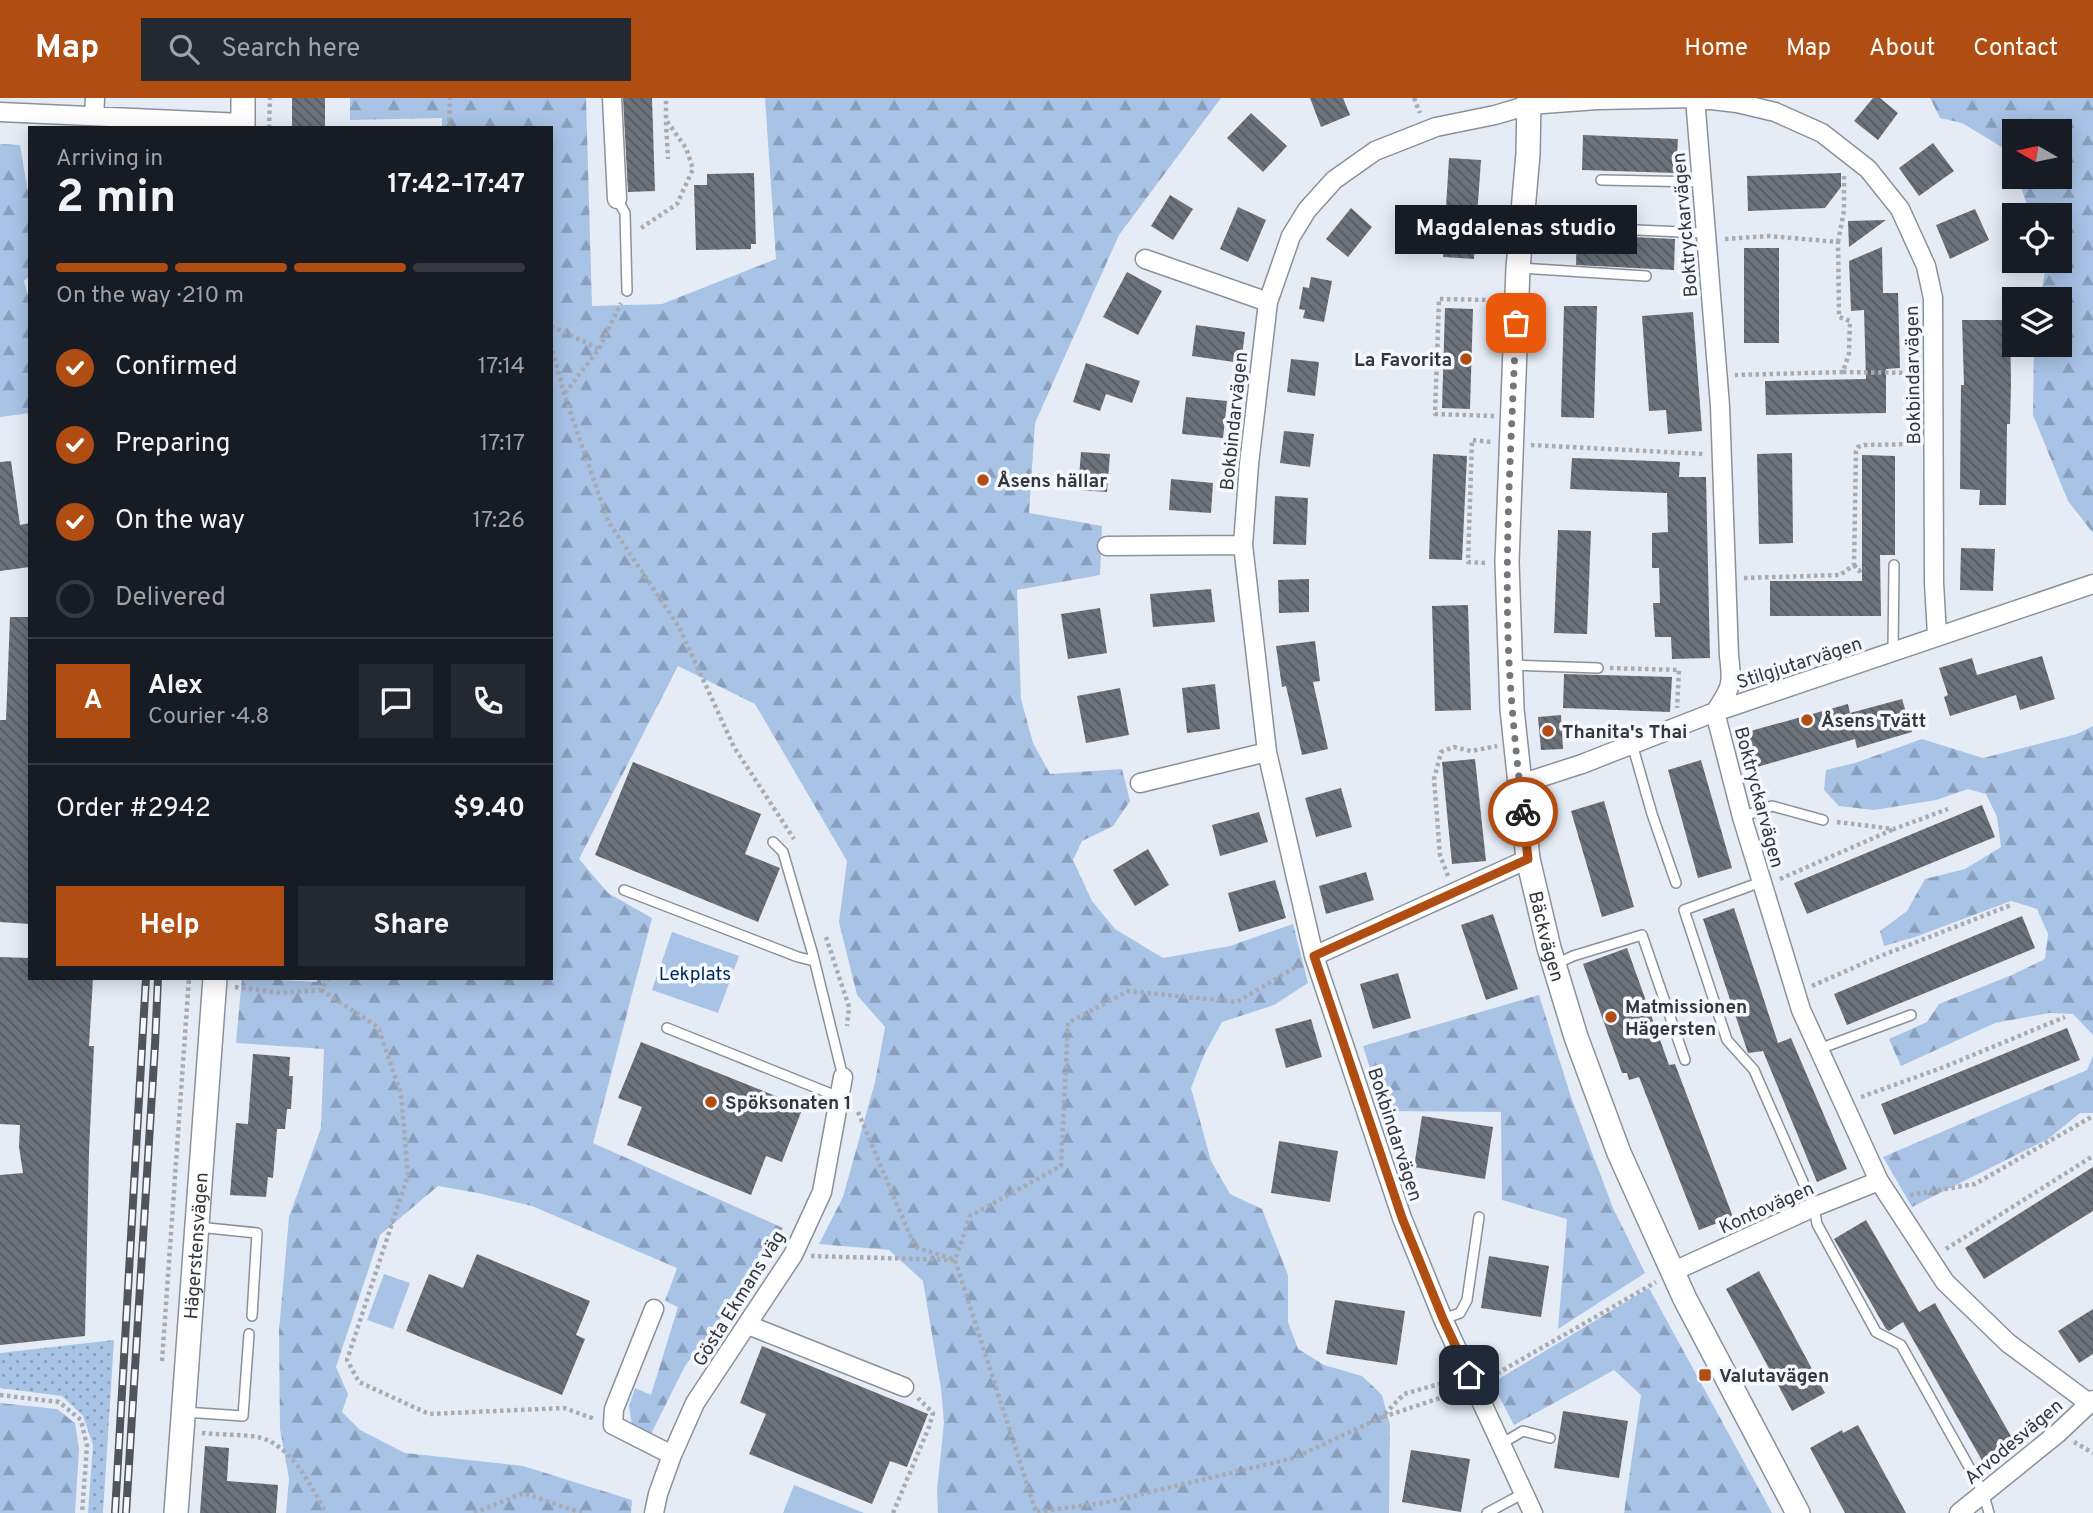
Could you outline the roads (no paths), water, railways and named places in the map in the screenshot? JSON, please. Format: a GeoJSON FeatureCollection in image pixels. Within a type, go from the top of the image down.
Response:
{"type":"FeatureCollection","features":[{"type":"Feature","properties":{"kind":"street"},"geometry":{"type":"LineString","coordinates":[[94,118],[95,98]]}},
{"type":"Feature","properties":{"kind":"street"},"geometry":{"type":"LineString","coordinates":[[0,113],[243,125],[243,98]]}},
{"type":"Feature","properties":{"kind":"street"},"geometry":{"type":"LineString","coordinates":[[612,98],[617,199]]}},
{"type":"Feature","properties":{"kind":"street","name":"Bokbindarvägen"},"geometry":{"type":"LineString","coordinates":[[1532,1513],[1443,1319],[1402,1218],[1314,956],[1267,752],[1243,545],[1249,464],[1268,302],[1291,236],[1307,210],[1334,180],[1375,150],[1427,130],[1529,102],[1695,98],[1737,103],[1775,112],[1822,133],[1868,169],[1899,209],[1926,266],[1933,298],[1934,583],[1937,635]]}},
{"type":"Feature","properties":{"kind":"street","name":"Boktryckarvägen"},"geometry":{"type":"LineString","coordinates":[[1695,98],[1717,376],[1732,679],[1729,692],[1715,712],[1742,817],[1766,882],[1801,1010],[1879,1181],[1945,1282],[2008,1343],[2091,1402]]}},
{"type":"Feature","properties":{"kind":"street","name":"Bäckvägen"},"geometry":{"type":"LineString","coordinates":[[1529,102],[1528,154],[1518,268],[1507,562],[1509,665],[1528,859],[1554,964],[1576,1037],[1619,1153],[1672,1272],[1798,1513]]}},
{"type":"Feature","properties":{"kind":"street"},"geometry":{"type":"LineString","coordinates":[[1145,259],[1268,302]]}},
{"type":"Feature","properties":{"kind":"street"},"geometry":{"type":"LineString","coordinates":[[1107,546],[1243,545]]}},
{"type":"Feature","properties":{"kind":"street","name":"Stilgjutarvägen"},"geometry":{"type":"LineString","coordinates":[[1520,784],[1582,764],[1715,712],[2093,584]]}},
{"type":"Feature","properties":{"kind":"street"},"geometry":{"type":"LineString","coordinates":[[1140,783],[1267,752]]}},
{"type":"Feature","properties":{"kind":"street"},"geometry":{"type":"LineString","coordinates":[[1314,956],[1528,859]]}},
{"type":"Feature","properties":{"kind":"street","name":"Hägerstensvägen"},"geometry":{"type":"LineString","coordinates":[[176,1513],[196,1227],[224,983]]}},
{"type":"Feature","properties":{"kind":"street","name":"Gösta Ekmans väg"},"geometry":{"type":"LineString","coordinates":[[654,1513],[672,1455],[695,1403],[793,1255],[822,1192],[843,1077]]}},
{"type":"Feature","properties":{"kind":"street","name":"Kontovägen"},"geometry":{"type":"LineString","coordinates":[[1672,1272],[1879,1181]]}},
{"type":"Feature","properties":{"kind":"street"},"geometry":{"type":"LineString","coordinates":[[653,1309],[614,1409],[613,1425],[672,1455]]}},
{"type":"Feature","properties":{"kind":"street"},"geometry":{"type":"LineString","coordinates":[[748,1325],[904,1387]]}},
{"type":"Feature","properties":{"kind":"street","name":"Arvodesvägen"},"geometry":{"type":"LineString","coordinates":[[1959,1513],[2058,1433],[2091,1402]]}},
{"type":"Feature","properties":{"kind":"lane"},"geometry":{"type":"LineString","coordinates":[[1601,180],[1702,182]]}},
{"type":"Feature","properties":{"kind":"lane"},"geometry":{"type":"LineString","coordinates":[[617,199],[625,212],[627,292]]}},
{"type":"Feature","properties":{"kind":"lane"},"geometry":{"type":"LineString","coordinates":[[1590,228],[1706,236]]}},
{"type":"Feature","properties":{"kind":"lane"},"geometry":{"type":"LineString","coordinates":[[1518,268],[1646,276]]}},
{"type":"Feature","properties":{"kind":"lane"},"geometry":{"type":"LineString","coordinates":[[1893,652],[1894,565]]}},
{"type":"Feature","properties":{"kind":"lane"},"geometry":{"type":"LineString","coordinates":[[1509,665],[1598,668]]}},
{"type":"Feature","properties":{"kind":"lane"},"geometry":{"type":"LineString","coordinates":[[1632,744],[1676,883]]}},
{"type":"Feature","properties":{"kind":"lane"},"geometry":{"type":"LineString","coordinates":[[1742,817],[1772,806],[1823,820]]}},
{"type":"Feature","properties":{"kind":"lane"},"geometry":{"type":"LineString","coordinates":[[773,842],[783,852],[843,1077]]}},
{"type":"Feature","properties":{"kind":"lane"},"geometry":{"type":"LineString","coordinates":[[1766,882],[1684,910],[1727,1040],[1754,1070],[1814,1208],[1817,1224],[1876,1332],[1901,1345],[1983,1493],[1989,1513]]}},
{"type":"Feature","properties":{"kind":"lane"},"geometry":{"type":"LineString","coordinates":[[624,890],[814,961]]}},
{"type":"Feature","properties":{"kind":"lane"},"geometry":{"type":"LineString","coordinates":[[1554,964],[1642,935],[1685,1060]]}},
{"type":"Feature","properties":{"kind":"lane"},"geometry":{"type":"LineString","coordinates":[[1819,1049],[1911,1015]]}},
{"type":"Feature","properties":{"kind":"lane"},"geometry":{"type":"LineString","coordinates":[[667,1028],[839,1097]]}},
{"type":"Feature","properties":{"kind":"lane"},"geometry":{"type":"LineString","coordinates":[[1443,1319],[1460,1313],[1467,1300],[1479,1217]]}},
{"type":"Feature","properties":{"kind":"lane"},"geometry":{"type":"LineString","coordinates":[[196,1227],[257,1233],[252,1316]]}},
{"type":"Feature","properties":{"kind":"lane"},"geometry":{"type":"LineString","coordinates":[[184,1412],[243,1416],[249,1334]]}},
{"type":"Feature","properties":{"kind":"lane"},"geometry":{"type":"LineString","coordinates":[[1501,1444],[1523,1432],[1550,1438]]}},
{"type":"Feature","properties":{"kind":"lane"},"geometry":{"type":"LineString","coordinates":[[1487,1513],[1524,1493]]}},
{"type":"Feature","properties":{"kind":"railway"},"geometry":{"type":"LineString","coordinates":[[115,1513],[146,980]]}},
{"type":"Feature","properties":{"kind":"railway"},"geometry":{"type":"LineString","coordinates":[[126,1513],[158,980]]}},
{"type":"Feature","properties":{"kind":"place","name":"Magdalenas studio"},"geometry":{"type":"Point","coordinates":[1516,323]}},
{"type":"Feature","properties":{"kind":"place","name":"La Favorita"},"geometry":{"type":"Point","coordinates":[1466,359]}},
{"type":"Feature","properties":{"kind":"place","name":"Åsens hällar"},"geometry":{"type":"Point","coordinates":[983,480]}},
{"type":"Feature","properties":{"kind":"place","name":"Åsens Tvätt"},"geometry":{"type":"Point","coordinates":[1807,720]}},
{"type":"Feature","properties":{"kind":"place","name":"Thanita's Thai"},"geometry":{"type":"Point","coordinates":[1548,731]}},
{"type":"Feature","properties":{"kind":"place","name":"Matmissionen Hägersten"},"geometry":{"type":"Point","coordinates":[1611,1017]}},
{"type":"Feature","properties":{"kind":"place","name":"Spöksonaten 1"},"geometry":{"type":"Point","coordinates":[711,1102]}},
{"type":"Feature","properties":{"kind":"place","name":"Valutavägen"},"geometry":{"type":"Point","coordinates":[1705,1375]}},
{"type":"Feature","properties":{"kind":"park label","name":"Lekplats"},"geometry":{"type":"Point","coordinates":[695,973]}}]}
